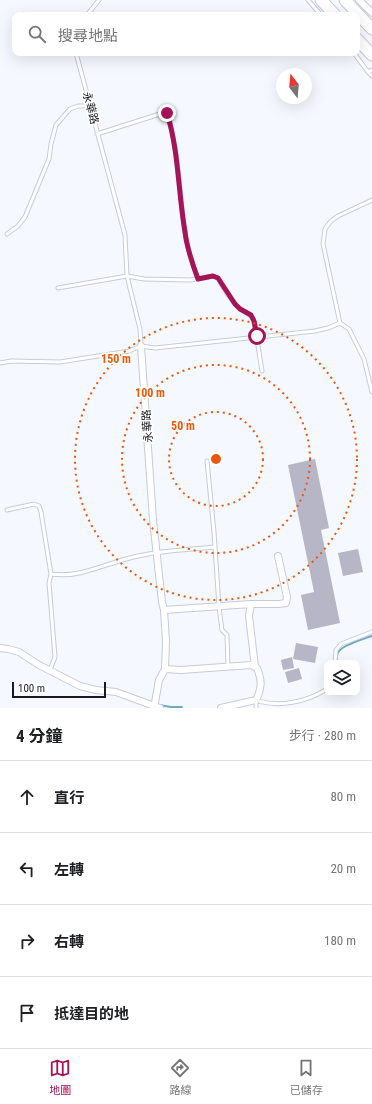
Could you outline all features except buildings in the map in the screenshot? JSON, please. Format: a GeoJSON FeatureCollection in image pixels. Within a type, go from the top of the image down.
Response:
{"type":"FeatureCollection","features":[{"type":"Feature","properties":{"kind":"highway"},"geometry":{"type":"LineString","coordinates":[[321,0],[332,12]]}},
{"type":"Feature","properties":{"kind":"highway"},"geometry":{"type":"LineString","coordinates":[[345,0],[356,12]]}},
{"type":"Feature","properties":{"kind":"highway"},"geometry":{"type":"LineString","coordinates":[[360,17],[372,30]]}},
{"type":"Feature","properties":{"kind":"highway"},"geometry":{"type":"LineString","coordinates":[[360,42],[372,55]]}},
{"type":"Feature","properties":{"kind":"street"},"geometry":{"type":"LineString","coordinates":[[359,0],[372,13]]}},
{"type":"Feature","properties":{"kind":"street","name":"永華路"},"geometry":{"type":"LineString","coordinates":[[141,346],[156,553],[164,610],[165,669],[159,680],[156,707]]}},
{"type":"Feature","properties":{"kind":"street"},"geometry":{"type":"LineString","coordinates":[[164,610],[251,604],[279,604],[286,602],[278,556]]}},
{"type":"Feature","properties":{"kind":"street"},"geometry":{"type":"LineString","coordinates":[[220,708],[256,700],[260,691],[260,676],[255,667],[249,616],[251,604]]}},
{"type":"Feature","properties":{"kind":"street"},"geometry":{"type":"LineString","coordinates":[[0,648],[18,652],[68,681],[80,686],[96,690],[116,692],[156,707]]}},
{"type":"Feature","properties":{"kind":"street"},"geometry":{"type":"LineString","coordinates":[[165,669],[181,670],[251,665],[255,667]]}},
{"type":"Feature","properties":{"kind":"lane"},"geometry":{"type":"LineString","coordinates":[[89,12],[99,0]]}},
{"type":"Feature","properties":{"kind":"lane"},"geometry":{"type":"LineString","coordinates":[[308,0],[318,12]]}},
{"type":"Feature","properties":{"kind":"lane","name":"永華路"},"geometry":{"type":"LineString","coordinates":[[77,56],[125,235],[128,276],[140,329],[141,346]]}},
{"type":"Feature","properties":{"kind":"lane"},"geometry":{"type":"LineString","coordinates":[[356,56],[372,76]]}},
{"type":"Feature","properties":{"kind":"lane"},"geometry":{"type":"LineString","coordinates":[[368,72],[372,70]]}},
{"type":"Feature","properties":{"kind":"lane"},"geometry":{"type":"LineString","coordinates":[[7,234],[18,226],[25,217],[49,159],[56,125],[70,109],[78,106],[90,106]]}},
{"type":"Feature","properties":{"kind":"lane"},"geometry":{"type":"LineString","coordinates":[[98,134],[135,120],[167,113],[174,139],[185,232],[190,256],[198,279]]}},
{"type":"Feature","properties":{"kind":"lane"},"geometry":{"type":"LineString","coordinates":[[372,200],[338,216],[331,221],[325,229],[323,244],[340,323],[348,328],[364,359],[372,392]]}},
{"type":"Feature","properties":{"kind":"lane"},"geometry":{"type":"LineString","coordinates":[[58,288],[128,276],[144,279],[198,279],[213,276],[218,278],[235,304],[240,309],[251,315],[254,321],[262,371]]}},
{"type":"Feature","properties":{"kind":"lane"},"geometry":{"type":"LineString","coordinates":[[0,363],[11,361],[33,362],[74,360],[129,350],[141,346],[155,348],[314,331],[328,328],[340,323]]}},
{"type":"Feature","properties":{"kind":"lane"},"geometry":{"type":"LineString","coordinates":[[207,461],[219,606],[222,630],[227,635],[228,667]]}},
{"type":"Feature","properties":{"kind":"lane"},"geometry":{"type":"LineString","coordinates":[[7,510],[34,504],[39,506],[51,574],[49,583],[55,657],[50,670]]}},
{"type":"Feature","properties":{"kind":"lane"},"geometry":{"type":"LineString","coordinates":[[51,574],[65,576],[86,573],[126,559],[156,553],[215,547]]}},
{"type":"Feature","properties":{"kind":"lane"},"geometry":{"type":"LineString","coordinates":[[335,660],[336,650],[341,644],[372,632]]}},
{"type":"Feature","properties":{"kind":"lane"},"geometry":{"type":"LineString","coordinates":[[256,708],[256,700],[265,704],[295,702],[307,700],[324,691]]}},
{"type":"Feature","properties":{"kind":"waterway"},"geometry":{"type":"LineString","coordinates":[[337,660],[337,654],[342,648],[372,636]]}},
{"type":"Feature","properties":{"kind":"waterway"},"geometry":{"type":"LineString","coordinates":[[159,705],[182,707]]}},
{"type":"Feature","properties":{"kind":"route"},"geometry":{"type":"LineString","coordinates":[[167,113],[174,139],[185,232],[190,256],[198,279],[213,276],[218,278],[235,304],[240,309],[251,315],[254,321],[257,336]]}}]}
